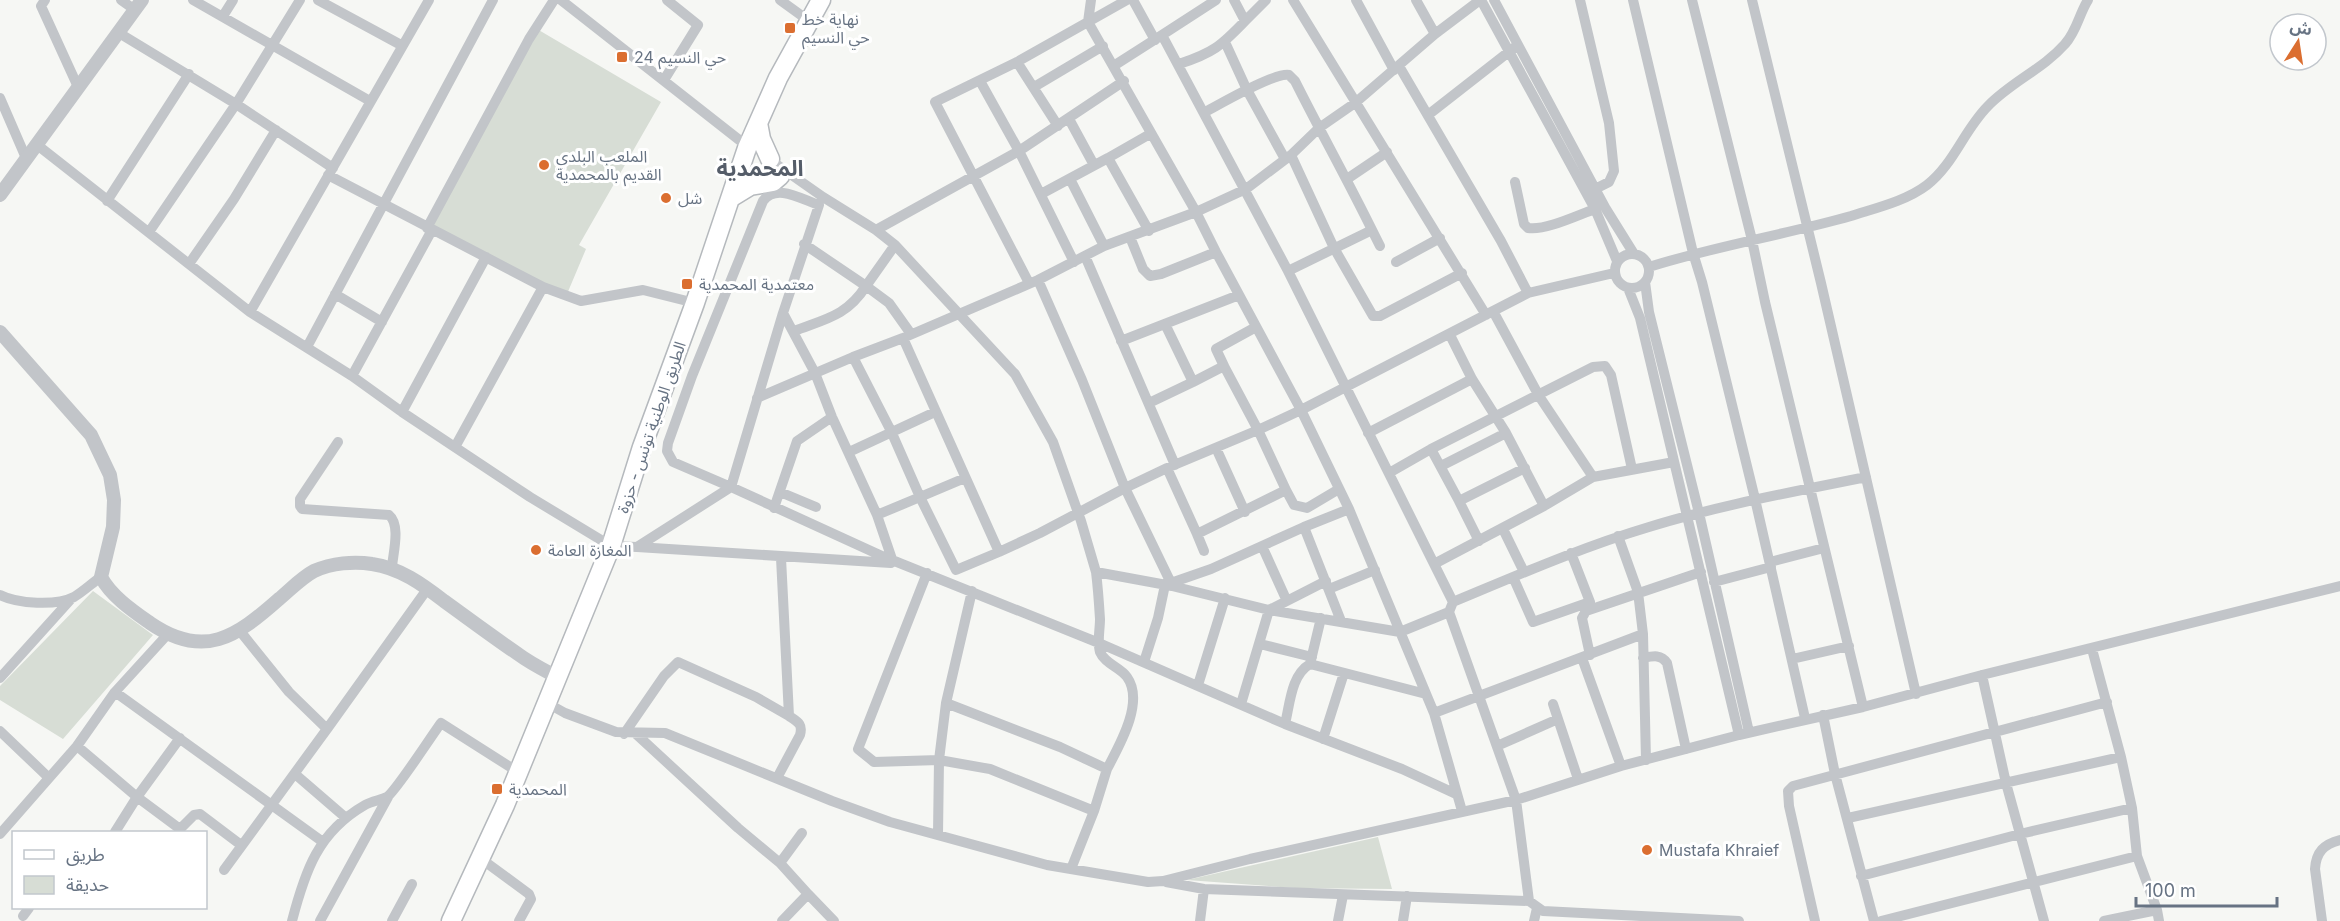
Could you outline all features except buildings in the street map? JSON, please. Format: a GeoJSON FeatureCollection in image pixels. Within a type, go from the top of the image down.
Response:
{"type":"FeatureCollection","features":[{"type":"Feature","properties":{"kind":"main road","name":"الطريق الوطنية تونس - حزوة"},"geometry":{"type":"LineString","coordinates":[[451,921],[518,772],[611,546],[642,447],[740,175],[747,148],[778,78],[821,0]]}},
{"type":"Feature","properties":{"kind":"main road"},"geometry":{"type":"LineString","coordinates":[[758,123],[761,139],[770,159]]}},
{"type":"Feature","properties":{"kind":"main road"},"geometry":{"type":"LineString","coordinates":[[732,197],[750,186],[773,182],[785,175]]}},
{"type":"Feature","properties":{"kind":"street"},"geometry":{"type":"LineString","coordinates":[[0,195],[138,5],[121,0]]}},
{"type":"Feature","properties":{"kind":"street"},"geometry":{"type":"LineString","coordinates":[[193,0],[370,101]]}},
{"type":"Feature","properties":{"kind":"street"},"geometry":{"type":"LineString","coordinates":[[223,16],[233,0]]}},
{"type":"Feature","properties":{"kind":"street"},"geometry":{"type":"LineString","coordinates":[[149,232],[236,104],[300,0]]}},
{"type":"Feature","properties":{"kind":"street"},"geometry":{"type":"LineString","coordinates":[[318,0],[401,45]]}},
{"type":"Feature","properties":{"kind":"street"},"geometry":{"type":"LineString","coordinates":[[250,312],[401,45],[429,0]]}},
{"type":"Feature","properties":{"kind":"street"},"geometry":{"type":"LineString","coordinates":[[307,347],[382,203],[494,0]]}},
{"type":"Feature","properties":{"kind":"street"},"geometry":{"type":"LineString","coordinates":[[664,80],[698,25],[668,0]]}},
{"type":"Feature","properties":{"kind":"street"},"geometry":{"type":"LineString","coordinates":[[780,0],[808,21]]}},
{"type":"Feature","properties":{"kind":"street"},"geometry":{"type":"LineString","coordinates":[[1091,0],[1088,22],[1115,65],[1150,134],[1196,212],[1301,410],[1349,509],[1434,713],[1462,812]]}},
{"type":"Feature","properties":{"kind":"street"},"geometry":{"type":"LineString","coordinates":[[1127,0],[1017,62],[935,102],[1034,281],[1082,380],[1125,488],[1168,584],[1144,662]]}},
{"type":"Feature","properties":{"kind":"street"},"geometry":{"type":"LineString","coordinates":[[1133,0],[1158,38],[1179,64],[1246,189],[1434,564],[1451,607],[1479,696],[1516,800],[1534,921]]}},
{"type":"Feature","properties":{"kind":"street"},"geometry":{"type":"LineString","coordinates":[[1115,65],[1216,0]]}},
{"type":"Feature","properties":{"kind":"street"},"geometry":{"type":"LineString","coordinates":[[1234,0],[1245,21]]}},
{"type":"Feature","properties":{"kind":"street"},"geometry":{"type":"LineString","coordinates":[[1179,64],[1215,50],[1266,0]]}},
{"type":"Feature","properties":{"kind":"street"},"geometry":{"type":"LineString","coordinates":[[1293,0],[1539,396],[1593,477]]}},
{"type":"Feature","properties":{"kind":"street"},"geometry":{"type":"LineString","coordinates":[[1356,0],[1428,115],[1501,241],[1528,293]]}},
{"type":"Feature","properties":{"kind":"street"},"geometry":{"type":"LineString","coordinates":[[1416,0],[1435,34]]}},
{"type":"Feature","properties":{"kind":"street"},"geometry":{"type":"LineString","coordinates":[[757,398],[959,314],[1034,281],[1104,246],[1149,231],[1246,189],[1288,157],[1319,128],[1355,103],[1435,34],[1481,0],[1514,48],[1621,236],[1634,254]]}},
{"type":"Feature","properties":{"kind":"street"},"geometry":{"type":"LineString","coordinates":[[1494,0],[1514,48],[1595,208],[1617,261],[1614,273],[1619,282],[1628,288],[1634,288],[1645,282]]}},
{"type":"Feature","properties":{"kind":"street"},"geometry":{"type":"LineString","coordinates":[[1580,0],[1609,123],[1614,171],[1609,182],[1595,189]]}},
{"type":"Feature","properties":{"kind":"street"},"geometry":{"type":"LineString","coordinates":[[1634,0],[1693,253],[1771,565],[1805,718]]}},
{"type":"Feature","properties":{"kind":"street"},"geometry":{"type":"LineString","coordinates":[[1692,0],[1752,240],[1863,707]]}},
{"type":"Feature","properties":{"kind":"street"},"geometry":{"type":"LineString","coordinates":[[1752,0],[1916,694]]}},
{"type":"Feature","properties":{"kind":"street"},"geometry":{"type":"LineString","coordinates":[[1648,267],[1693,253],[1807,228],[1876,208],[1927,185],[1948,162],[1968,129],[1989,105],[2000,94],[2052,57],[2067,42],[2076,29],[2088,0]]}},
{"type":"Feature","properties":{"kind":"street"},"geometry":{"type":"LineString","coordinates":[[352,376],[530,39],[562,1],[747,148],[770,159],[785,175],[821,201],[876,230],[895,245],[1015,374],[1053,442],[1078,512],[1096,572],[1101,653],[1106,660],[1126,675],[1132,686],[1133,702],[1128,727],[1107,769],[1094,811],[1071,869]]}},
{"type":"Feature","properties":{"kind":"street"},"geometry":{"type":"LineString","coordinates":[[42,2],[78,87]]}},
{"type":"Feature","properties":{"kind":"street"},"geometry":{"type":"LineString","coordinates":[[119,33],[189,74],[276,130],[330,172],[430,229],[543,287],[581,301],[643,290],[695,303]]}},
{"type":"Feature","properties":{"kind":"street"},"geometry":{"type":"LineString","coordinates":[[1225,42],[1247,90],[1288,157],[1370,313],[1375,317],[1462,273]]}},
{"type":"Feature","properties":{"kind":"street"},"geometry":{"type":"LineString","coordinates":[[1034,87],[1103,46]]}},
{"type":"Feature","properties":{"kind":"street"},"geometry":{"type":"LineString","coordinates":[[1428,115],[1514,48]]}},
{"type":"Feature","properties":{"kind":"street"},"geometry":{"type":"LineString","coordinates":[[1017,62],[1058,126]]}},
{"type":"Feature","properties":{"kind":"street"},"geometry":{"type":"LineString","coordinates":[[107,201],[189,74]]}},
{"type":"Feature","properties":{"kind":"street"},"geometry":{"type":"LineString","coordinates":[[1204,112],[1281,75],[1289,75],[1295,81],[1333,150],[1380,246]]}},
{"type":"Feature","properties":{"kind":"street"},"geometry":{"type":"LineString","coordinates":[[980,81],[1041,194],[1074,262]]}},
{"type":"Feature","properties":{"kind":"street"},"geometry":{"type":"LineString","coordinates":[[876,230],[1019,152],[1124,81]]}},
{"type":"Feature","properties":{"kind":"street"},"geometry":{"type":"LineString","coordinates":[[0,98],[26,158]]}},
{"type":"Feature","properties":{"kind":"street"},"geometry":{"type":"LineString","coordinates":[[1068,119],[1094,165]]}},
{"type":"Feature","properties":{"kind":"street"},"geometry":{"type":"LineString","coordinates":[[189,264],[234,199],[276,130]]}},
{"type":"Feature","properties":{"kind":"street"},"geometry":{"type":"LineString","coordinates":[[1041,194],[1150,134]]}},
{"type":"Feature","properties":{"kind":"street"},"geometry":{"type":"LineString","coordinates":[[36,144],[250,312],[352,376],[530,497],[611,546],[904,564]]}},
{"type":"Feature","properties":{"kind":"street"},"geometry":{"type":"LineString","coordinates":[[1347,179],[1388,152]]}},
{"type":"Feature","properties":{"kind":"street"},"geometry":{"type":"LineString","coordinates":[[1108,158],[1149,231]]}},
{"type":"Feature","properties":{"kind":"street"},"geometry":{"type":"LineString","coordinates":[[740,175],[759,178],[785,175]]}},
{"type":"Feature","properties":{"kind":"street"},"geometry":{"type":"LineString","coordinates":[[1070,179],[1104,246]]}},
{"type":"Feature","properties":{"kind":"street"},"geometry":{"type":"LineString","coordinates":[[1515,182],[1524,224],[1528,228],[1534,229],[1595,208]]}},
{"type":"Feature","properties":{"kind":"street"},"geometry":{"type":"LineString","coordinates":[[821,201],[777,191],[768,194],[763,201],[692,376],[667,451],[673,462],[892,560],[1099,643],[1285,724],[1402,768],[1456,794]]}},
{"type":"Feature","properties":{"kind":"street"},"geometry":{"type":"LineString","coordinates":[[637,547],[731,487],[804,244],[821,201]]}},
{"type":"Feature","properties":{"kind":"street"},"geometry":{"type":"LineString","coordinates":[[1288,271],[1372,230]]}},
{"type":"Feature","properties":{"kind":"street"},"geometry":{"type":"LineString","coordinates":[[1130,237],[1143,269],[1150,276],[1161,274],[1216,252]]}},
{"type":"Feature","properties":{"kind":"street"},"geometry":{"type":"LineString","coordinates":[[1396,262],[1440,238]]}},
{"type":"Feature","properties":{"kind":"street"},"geometry":{"type":"LineString","coordinates":[[804,244],[889,303],[907,336],[935,412],[999,552]]}},
{"type":"Feature","properties":{"kind":"street"},"geometry":{"type":"LineString","coordinates":[[794,331],[844,311],[858,299],[895,245]]}},
{"type":"Feature","properties":{"kind":"street"},"geometry":{"type":"LineString","coordinates":[[1617,261],[1628,254],[1634,254],[1643,258],[1648,267],[1649,272],[1645,282],[1649,312],[1693,514],[1701,572],[1744,733]]}},
{"type":"Feature","properties":{"kind":"street"},"geometry":{"type":"LineString","coordinates":[[1085,255],[1149,403],[1204,551]]}},
{"type":"Feature","properties":{"kind":"street"},"geometry":{"type":"LineString","coordinates":[[402,412],[486,256]]}},
{"type":"Feature","properties":{"kind":"street"},"geometry":{"type":"LineString","coordinates":[[942,579],[956,570],[1040,533],[1171,466],[1301,410],[1528,293],[1614,273]]}},
{"type":"Feature","properties":{"kind":"street"},"geometry":{"type":"LineString","coordinates":[[455,447],[543,287]]}},
{"type":"Feature","properties":{"kind":"street"},"geometry":{"type":"LineString","coordinates":[[1628,288],[1640,318],[1674,462],[1714,582],[1744,733]]}},
{"type":"Feature","properties":{"kind":"street"},"geometry":{"type":"LineString","coordinates":[[335,294],[382,322]]}},
{"type":"Feature","properties":{"kind":"street"},"geometry":{"type":"LineString","coordinates":[[1121,341],[1239,295]]}},
{"type":"Feature","properties":{"kind":"street"},"geometry":{"type":"LineString","coordinates":[[783,313],[815,373],[832,417],[877,515],[892,560]]}},
{"type":"Feature","properties":{"kind":"street"},"geometry":{"type":"LineString","coordinates":[[1165,324],[1193,382]]}},
{"type":"Feature","properties":{"kind":"street"},"geometry":{"type":"LineString","coordinates":[[1256,327],[1216,349],[1286,490],[1294,505],[1307,508],[1339,489]]}},
{"type":"Feature","properties":{"kind":"street"},"geometry":{"type":"LineString","coordinates":[[0,332],[91,435],[110,475],[114,500],[113,527],[101,577],[73,598],[0,678]]}},
{"type":"Feature","properties":{"kind":"street"},"geometry":{"type":"LineString","coordinates":[[1450,335],[1472,379],[1506,433],[1544,506]]}},
{"type":"Feature","properties":{"kind":"street"},"geometry":{"type":"LineString","coordinates":[[853,357],[891,430],[956,570]]}},
{"type":"Feature","properties":{"kind":"street"},"geometry":{"type":"LineString","coordinates":[[1149,403],[1224,366]]}},
{"type":"Feature","properties":{"kind":"street"},"geometry":{"type":"LineString","coordinates":[[1389,473],[1431,449],[1593,367],[1605,366],[1611,375],[1632,469]]}},
{"type":"Feature","properties":{"kind":"street"},"geometry":{"type":"LineString","coordinates":[[670,369],[692,376]]}},
{"type":"Feature","properties":{"kind":"street"},"geometry":{"type":"LineString","coordinates":[[1368,433],[1472,379]]}},
{"type":"Feature","properties":{"kind":"street"},"geometry":{"type":"LineString","coordinates":[[849,452],[891,430],[935,412]]}},
{"type":"Feature","properties":{"kind":"street"},"geometry":{"type":"LineString","coordinates":[[774,508],[797,441],[832,417]]}},
{"type":"Feature","properties":{"kind":"street"},"geometry":{"type":"LineString","coordinates":[[1441,466],[1506,433]]}},
{"type":"Feature","properties":{"kind":"street"},"geometry":{"type":"LineString","coordinates":[[338,442],[300,499],[300,506],[302,509],[389,514],[394,519],[395,526],[392,567]]}},
{"type":"Feature","properties":{"kind":"street"},"geometry":{"type":"LineString","coordinates":[[1216,448],[1245,512]]}},
{"type":"Feature","properties":{"kind":"street"},"geometry":{"type":"LineString","coordinates":[[1431,449],[1479,541]]}},
{"type":"Feature","properties":{"kind":"street"},"geometry":{"type":"LineString","coordinates":[[1434,564],[1503,529],[1593,477],[1674,462]]}},
{"type":"Feature","properties":{"kind":"street"},"geometry":{"type":"LineString","coordinates":[[1459,501],[1525,468]]}},
{"type":"Feature","properties":{"kind":"street"},"geometry":{"type":"LineString","coordinates":[[1096,572],[1168,584],[1269,610],[1400,632],[1524,572],[1618,536],[1755,499],[1866,477]]}},
{"type":"Feature","properties":{"kind":"street"},"geometry":{"type":"LineString","coordinates":[[877,515],[965,478]]}},
{"type":"Feature","properties":{"kind":"street"},"geometry":{"type":"LineString","coordinates":[[1197,534],[1286,490]]}},
{"type":"Feature","properties":{"kind":"street"},"geometry":{"type":"LineString","coordinates":[[780,492],[816,507]]}},
{"type":"Feature","properties":{"kind":"street"},"geometry":{"type":"LineString","coordinates":[[1168,584],[1211,569],[1349,509]]}},
{"type":"Feature","properties":{"kind":"street"},"geometry":{"type":"LineString","coordinates":[[1304,527],[1341,621]]}},
{"type":"Feature","properties":{"kind":"street"},"geometry":{"type":"LineString","coordinates":[[1503,529],[1524,572]]}},
{"type":"Feature","properties":{"kind":"street"},"geometry":{"type":"LineString","coordinates":[[1618,536],[1638,592],[1643,634],[1647,760]]}},
{"type":"Feature","properties":{"kind":"street"},"geometry":{"type":"LineString","coordinates":[[1262,546],[1286,599]]}},
{"type":"Feature","properties":{"kind":"street"},"geometry":{"type":"LineString","coordinates":[[1714,582],[1824,549]]}},
{"type":"Feature","properties":{"kind":"street"},"geometry":{"type":"LineString","coordinates":[[1571,553],[1591,605]]}},
{"type":"Feature","properties":{"kind":"street"},"geometry":{"type":"LineString","coordinates":[[781,558],[789,716]]}},
{"type":"Feature","properties":{"kind":"street"},"geometry":{"type":"LineString","coordinates":[[101,577],[105,584],[134,612],[167,635],[196,642],[221,640],[240,631],[315,571],[344,563],[370,563],[392,567],[428,588],[519,655],[557,677]]}},
{"type":"Feature","properties":{"kind":"street"},"geometry":{"type":"LineString","coordinates":[[1240,704],[1269,610],[1286,599],[1375,570]]}},
{"type":"Feature","properties":{"kind":"street"},"geometry":{"type":"LineString","coordinates":[[1513,577],[1533,622],[1701,572]]}},
{"type":"Feature","properties":{"kind":"street"},"geometry":{"type":"LineString","coordinates":[[927,573],[858,749],[874,762],[939,760],[990,769],[1094,811]]}},
{"type":"Feature","properties":{"kind":"street"},"geometry":{"type":"LineString","coordinates":[[1163,881],[1250,859],[1516,800],[1621,766],[1744,733],[1916,694],[1982,675],[2340,586]]}},
{"type":"Feature","properties":{"kind":"street"},"geometry":{"type":"LineString","coordinates":[[224,870],[428,588]]}},
{"type":"Feature","properties":{"kind":"street"},"geometry":{"type":"LineString","coordinates":[[938,835],[939,760],[946,703],[972,591]]}},
{"type":"Feature","properties":{"kind":"street"},"geometry":{"type":"LineString","coordinates":[[2,594],[14,602],[73,598]]}},
{"type":"Feature","properties":{"kind":"street"},"geometry":{"type":"LineString","coordinates":[[1198,685],[1225,598]]}},
{"type":"Feature","properties":{"kind":"street"},"geometry":{"type":"LineString","coordinates":[[1591,605],[1582,618],[1586,656],[1621,766]]}},
{"type":"Feature","properties":{"kind":"street"},"geometry":{"type":"LineString","coordinates":[[1285,724],[1296,678],[1310,660],[1321,618]]}},
{"type":"Feature","properties":{"kind":"street"},"geometry":{"type":"LineString","coordinates":[[240,631],[289,692],[327,729]]}},
{"type":"Feature","properties":{"kind":"street"},"geometry":{"type":"LineString","coordinates":[[1434,713],[1643,634]]}},
{"type":"Feature","properties":{"kind":"street"},"geometry":{"type":"LineString","coordinates":[[0,834],[77,746],[115,692],[167,635]]}},
{"type":"Feature","properties":{"kind":"street"},"geometry":{"type":"LineString","coordinates":[[1260,644],[1344,673],[1426,694]]}},
{"type":"Feature","properties":{"kind":"street"},"geometry":{"type":"LineString","coordinates":[[1792,659],[1849,646]]}},
{"type":"Feature","properties":{"kind":"street"},"geometry":{"type":"LineString","coordinates":[[2092,649],[2121,757],[2132,808],[2138,856],[2158,916],[2104,921]]}},
{"type":"Feature","properties":{"kind":"street"},"geometry":{"type":"LineString","coordinates":[[1643,658],[1658,656],[1664,658],[1667,663],[1686,749]]}},
{"type":"Feature","properties":{"kind":"street"},"geometry":{"type":"LineString","coordinates":[[630,734],[664,676],[678,662],[756,697],[800,723],[802,728],[800,735],[777,778]]}},
{"type":"Feature","properties":{"kind":"street"},"geometry":{"type":"LineString","coordinates":[[1323,739],[1344,673]]}},
{"type":"Feature","properties":{"kind":"street"},"geometry":{"type":"LineString","coordinates":[[1982,675],[2006,783],[2044,921]]}},
{"type":"Feature","properties":{"kind":"street"},"geometry":{"type":"LineString","coordinates":[[115,692],[323,842]]}},
{"type":"Feature","properties":{"kind":"street"},"geometry":{"type":"LineString","coordinates":[[1815,921],[1789,806],[1788,791],[1793,786],[2107,702]]}},
{"type":"Feature","properties":{"kind":"street"},"geometry":{"type":"LineString","coordinates":[[547,703],[565,713],[630,734],[780,863],[834,921]]}},
{"type":"Feature","properties":{"kind":"street"},"geometry":{"type":"LineString","coordinates":[[946,703],[1060,747],[1107,769]]}},
{"type":"Feature","properties":{"kind":"street"},"geometry":{"type":"LineString","coordinates":[[1552,704],[1578,780]]}},
{"type":"Feature","properties":{"kind":"street"},"geometry":{"type":"LineString","coordinates":[[1823,716],[1835,774],[1874,921]]}},
{"type":"Feature","properties":{"kind":"street"},"geometry":{"type":"LineString","coordinates":[[1497,746],[1558,719]]}},
{"type":"Feature","properties":{"kind":"street"},"geometry":{"type":"LineString","coordinates":[[320,921],[388,796],[441,723],[518,772]]}},
{"type":"Feature","properties":{"kind":"street"},"geometry":{"type":"LineString","coordinates":[[0,731],[48,777]]}},
{"type":"Feature","properties":{"kind":"street"},"geometry":{"type":"LineString","coordinates":[[630,734],[650,731],[665,733],[890,822],[1047,865],[1129,880],[1163,881],[1204,889],[1407,896],[1533,905],[1543,910],[1739,921]]}},
{"type":"Feature","properties":{"kind":"street"},"geometry":{"type":"LineString","coordinates":[[116,831],[180,738]]}},
{"type":"Feature","properties":{"kind":"street"},"geometry":{"type":"LineString","coordinates":[[77,746],[179,831],[194,815],[200,814],[241,845]]}},
{"type":"Feature","properties":{"kind":"street"},"geometry":{"type":"LineString","coordinates":[[1848,818],[2121,757]]}},
{"type":"Feature","properties":{"kind":"street"},"geometry":{"type":"LineString","coordinates":[[295,774],[346,818]]}},
{"type":"Feature","properties":{"kind":"street"},"geometry":{"type":"LineString","coordinates":[[292,921],[308,867],[323,842],[346,818],[367,804],[388,796]]}},
{"type":"Feature","properties":{"kind":"street"},"geometry":{"type":"LineString","coordinates":[[1861,876],[2019,834],[2132,808]]}},
{"type":"Feature","properties":{"kind":"street"},"geometry":{"type":"LineString","coordinates":[[780,863],[802,833]]}},
{"type":"Feature","properties":{"kind":"street"},"geometry":{"type":"LineString","coordinates":[[2322,921],[2316,860],[2320,850],[2327,844],[2340,840]]}},
{"type":"Feature","properties":{"kind":"street"},"geometry":{"type":"LineString","coordinates":[[1881,921],[2138,856]]}},
{"type":"Feature","properties":{"kind":"street"},"geometry":{"type":"LineString","coordinates":[[480,858],[529,894],[531,899],[519,921]]}},
{"type":"Feature","properties":{"kind":"street"},"geometry":{"type":"LineString","coordinates":[[392,921],[412,884]]}},
{"type":"Feature","properties":{"kind":"street"},"geometry":{"type":"LineString","coordinates":[[1200,921],[1204,889]]}},
{"type":"Feature","properties":{"kind":"street"},"geometry":{"type":"LineString","coordinates":[[782,921],[808,894]]}},
{"type":"Feature","properties":{"kind":"street"},"geometry":{"type":"LineString","coordinates":[[1338,921],[1343,895]]}},
{"type":"Feature","properties":{"kind":"street"},"geometry":{"type":"LineString","coordinates":[[1403,921],[1407,896]]}},
{"type":"Feature","properties":{"kind":"green space","name":"الملعب البلدي القديم بالمحمدية"},"geometry":{"type":"Polygon","coordinates":[[[537,29],[661,102],[579,245],[586,249],[567,294],[429,228],[537,29]]]}},
{"type":"Feature","properties":{"kind":"green space"},"geometry":{"type":"Polygon","coordinates":[[[93,591],[153,635],[63,739],[0,700],[0,686],[93,591]]]}},
{"type":"Feature","properties":{"kind":"green space"},"geometry":{"type":"Polygon","coordinates":[[[1378,837],[1392,889],[1295,888],[1187,880],[1378,837]]]}},
{"type":"Feature","properties":{"kind":"place","name":"نهاية خط حي النسيم"},"geometry":{"type":"Point","coordinates":[790,28]}},
{"type":"Feature","properties":{"kind":"place","name":"حي النسيم 24"},"geometry":{"type":"Point","coordinates":[622,57]}},
{"type":"Feature","properties":{"kind":"place","name":"الملعب البلدي القديم بالمحمدية"},"geometry":{"type":"Point","coordinates":[544,165]}},
{"type":"Feature","properties":{"kind":"place","name":"شل"},"geometry":{"type":"Point","coordinates":[666,198]}},
{"type":"Feature","properties":{"kind":"place","name":"معتمدية المحمدية"},"geometry":{"type":"Point","coordinates":[687,284]}},
{"type":"Feature","properties":{"kind":"place","name":"المغازة العامة"},"geometry":{"type":"Point","coordinates":[536,550]}},
{"type":"Feature","properties":{"kind":"place","name":"المحمدية"},"geometry":{"type":"Point","coordinates":[497,789]}},
{"type":"Feature","properties":{"kind":"place","name":"Mustafa Khraief"},"geometry":{"type":"Point","coordinates":[1647,850]}},
{"type":"Feature","properties":{"kind":"district","name":"المحمدية"},"geometry":{"type":"Point","coordinates":[760,168]}}]}
